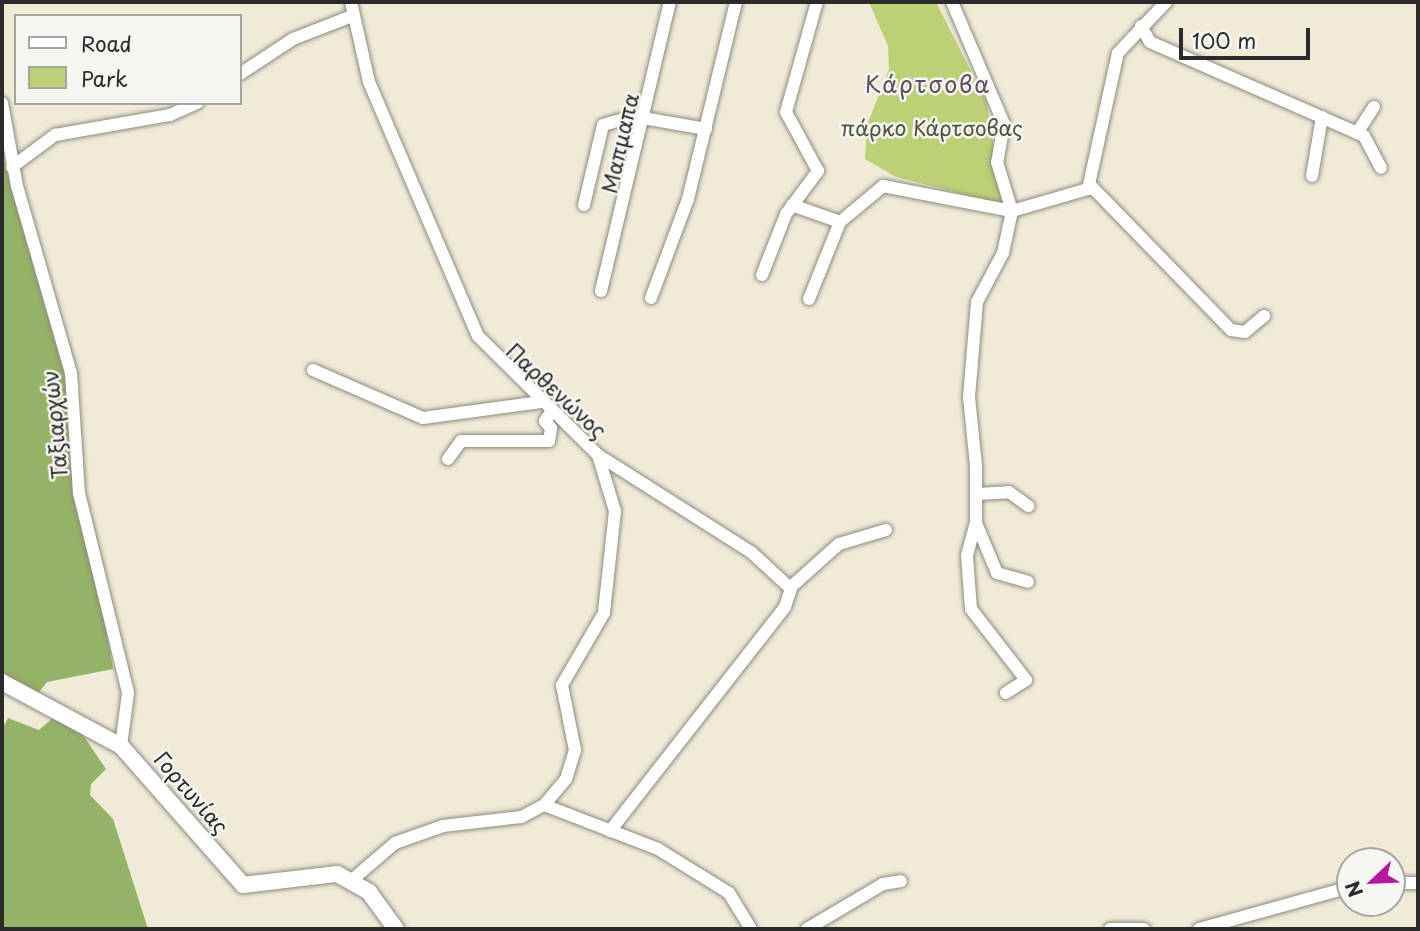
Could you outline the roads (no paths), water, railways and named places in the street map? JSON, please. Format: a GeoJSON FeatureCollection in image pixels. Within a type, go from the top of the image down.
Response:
{"type":"FeatureCollection","features":[{"type":"Feature","properties":{"kind":"main road","name":"Γορτυνίας"},"geometry":{"type":"LineString","coordinates":[[2,682],[121,746],[243,885],[257,888],[319,872],[352,880]]}},
{"type":"Feature","properties":{"kind":"main road"},"geometry":{"type":"LineString","coordinates":[[352,880],[396,929]]}},
{"type":"Feature","properties":{"kind":"street","name":"Παρθενώνος"},"geometry":{"type":"LineString","coordinates":[[351,2],[369,82],[474,329],[541,402],[598,455],[615,511],[608,594],[562,685],[575,756],[544,805]]}},
{"type":"Feature","properties":{"kind":"street","name":"Μαπμαπα"},"geometry":{"type":"LineString","coordinates":[[601,291],[670,2]]}},
{"type":"Feature","properties":{"kind":"street"},"geometry":{"type":"LineString","coordinates":[[651,298],[706,129],[736,2]]}},
{"type":"Feature","properties":{"kind":"street"},"geometry":{"type":"LineString","coordinates":[[762,275],[793,205],[818,171],[786,112],[817,2]]}},
{"type":"Feature","properties":{"kind":"street"},"geometry":{"type":"LineString","coordinates":[[952,2],[1004,124],[998,162],[1012,211],[1007,243],[979,291],[975,313],[969,397],[976,522],[967,556],[971,609],[1026,680],[1006,693]]}},
{"type":"Feature","properties":{"kind":"street"},"geometry":{"type":"LineString","coordinates":[[1091,187],[1118,53],[1166,2]]}},
{"type":"Feature","properties":{"kind":"street"},"geometry":{"type":"LineString","coordinates":[[242,73],[293,39],[352,16]]}},
{"type":"Feature","properties":{"kind":"street"},"geometry":{"type":"LineString","coordinates":[[1141,26],[1150,42],[1357,133],[1375,146],[1381,167]]}},
{"type":"Feature","properties":{"kind":"street","name":"Ταξιαρχών"},"geometry":{"type":"LineString","coordinates":[[2,103],[12,167],[71,373],[79,493],[128,693],[121,746]]}},
{"type":"Feature","properties":{"kind":"street"},"geometry":{"type":"LineString","coordinates":[[12,167],[55,135],[170,114],[192,105]]}},
{"type":"Feature","properties":{"kind":"street"},"geometry":{"type":"LineString","coordinates":[[1357,133],[1374,107]]}},
{"type":"Feature","properties":{"kind":"street"},"geometry":{"type":"LineString","coordinates":[[584,205],[603,125],[644,116],[706,129]]}},
{"type":"Feature","properties":{"kind":"street"},"geometry":{"type":"LineString","coordinates":[[1312,176],[1322,117]]}},
{"type":"Feature","properties":{"kind":"street"},"geometry":{"type":"LineString","coordinates":[[809,299],[840,222],[859,200],[889,185],[1012,211],[1091,187]]}},
{"type":"Feature","properties":{"kind":"street"},"geometry":{"type":"LineString","coordinates":[[1091,187],[1231,330],[1245,332],[1264,316]]}},
{"type":"Feature","properties":{"kind":"street"},"geometry":{"type":"LineString","coordinates":[[793,205],[840,222]]}},
{"type":"Feature","properties":{"kind":"street"},"geometry":{"type":"LineString","coordinates":[[313,370],[423,418],[541,402]]}},
{"type":"Feature","properties":{"kind":"street"},"geometry":{"type":"LineString","coordinates":[[447,458],[461,441],[549,441],[552,432],[545,421],[552,411]]}},
{"type":"Feature","properties":{"kind":"street"},"geometry":{"type":"LineString","coordinates":[[598,455],[751,552],[790,588]]}},
{"type":"Feature","properties":{"kind":"street"},"geometry":{"type":"LineString","coordinates":[[976,494],[1009,492],[1028,506]]}},
{"type":"Feature","properties":{"kind":"street"},"geometry":{"type":"LineString","coordinates":[[976,522],[997,573],[1028,582]]}},
{"type":"Feature","properties":{"kind":"street"},"geometry":{"type":"LineString","coordinates":[[610,831],[785,607],[790,588],[839,544],[886,530]]}},
{"type":"Feature","properties":{"kind":"street"},"geometry":{"type":"LineString","coordinates":[[352,880],[405,838],[521,817],[544,805],[658,849],[723,888],[751,929]]}},
{"type":"Feature","properties":{"kind":"street"},"geometry":{"type":"LineString","coordinates":[[807,929],[883,884],[901,881]]}},
{"type":"Feature","properties":{"kind":"street"},"geometry":{"type":"LineString","coordinates":[[1199,929],[1336,891]]}},
{"type":"Feature","properties":{"kind":"street"},"geometry":{"type":"LineString","coordinates":[[1111,929],[1144,929]]}},
{"type":"Feature","properties":{"kind":"district","name":"Κάρτσοβα"},"geometry":{"type":"Point","coordinates":[928,84]}},
{"type":"Feature","properties":{"kind":"park label","name":"πάρκο Κάρτσοβας"},"geometry":{"type":"Point","coordinates":[932,127]}}]}
